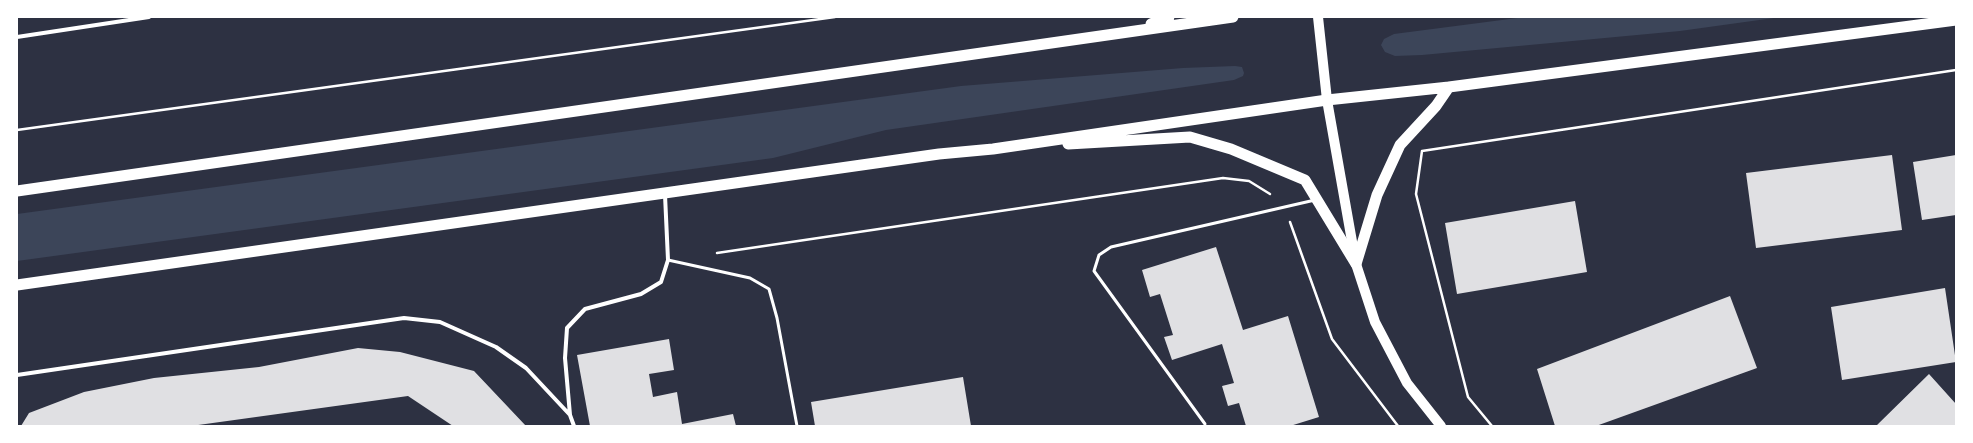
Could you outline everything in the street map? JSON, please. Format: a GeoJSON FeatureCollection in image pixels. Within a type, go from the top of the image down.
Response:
{"type":"FeatureCollection","features":[{"type":"Feature","properties":{"kind":"highway"},"geometry":{"type":"LineString","coordinates":[[1132,31],[1169,17]]}},
{"type":"Feature","properties":{"kind":"highway"},"geometry":{"type":"LineString","coordinates":[[17,191],[1232,17]]}},
{"type":"Feature","properties":{"kind":"highway"},"geometry":{"type":"LineString","coordinates":[[17,285],[1327,100],[1449,87],[1956,20]]}},
{"type":"Feature","properties":{"kind":"highway"},"geometry":{"type":"LineString","coordinates":[[1356,264],[1377,195],[1400,145],[1436,106],[1449,87]]}},
{"type":"Feature","properties":{"kind":"highway"},"geometry":{"type":"LineString","coordinates":[[994,148],[1190,137],[1231,149],[1305,180],[1356,264]]}},
{"type":"Feature","properties":{"kind":"main road"},"geometry":{"type":"LineString","coordinates":[[1318,17],[1327,100],[1356,264],[1375,322],[1404,376],[1441,426]]}},
{"type":"Feature","properties":{"kind":"street"},"geometry":{"type":"LineString","coordinates":[[17,37],[149,17]]}},
{"type":"Feature","properties":{"kind":"street"},"geometry":{"type":"LineString","coordinates":[[574,426],[570,415],[565,358],[566,328],[585,308],[641,294],[661,282],[668,260],[665,194]]}},
{"type":"Feature","properties":{"kind":"street"},"geometry":{"type":"LineString","coordinates":[[17,375],[404,318],[440,322],[496,347],[526,368],[570,415]]}},
{"type":"Feature","properties":{"kind":"lane"},"geometry":{"type":"LineString","coordinates":[[1205,424],[1094,271],[1099,255],[1111,247],[1317,200]]}},
{"type":"Feature","properties":{"kind":"lane"},"geometry":{"type":"LineString","coordinates":[[668,260],[750,278],[769,289],[777,318],[797,426]]}},
{"type":"Feature","properties":{"kind":"path"},"geometry":{"type":"LineString","coordinates":[[17,130],[835,17]]}},
{"type":"Feature","properties":{"kind":"path"},"geometry":{"type":"LineString","coordinates":[[1492,426],[1468,398],[1416,194],[1422,151],[1956,70]]}},
{"type":"Feature","properties":{"kind":"path"},"geometry":{"type":"LineString","coordinates":[[715,253],[1223,178],[1249,181],[1271,194],[1286,211],[1332,339],[1398,426]]}},
{"type":"Feature","properties":{"kind":"shaded area"},"geometry":{"type":"Polygon","coordinates":[[[1525,17],[1781,17],[1680,31],[1422,55],[1395,56],[1385,52],[1381,45],[1384,39],[1394,34],[1525,17]]]}},
{"type":"Feature","properties":{"kind":"shaded area"},"geometry":{"type":"Polygon","coordinates":[[[1242,67],[1244,73],[1243,76],[1234,80],[886,130],[773,158],[17,261],[17,214],[961,86],[1183,68],[1242,67]]]}},
{"type":"Feature","properties":{"kind":"building"},"geometry":{"type":"Polygon","coordinates":[[[1892,155],[1902,230],[1756,248],[1746,173],[1892,155]]]}},
{"type":"Feature","properties":{"kind":"building"},"geometry":{"type":"Polygon","coordinates":[[[1956,155],[1956,215],[1922,220],[1913,162],[1956,155]]]}},
{"type":"Feature","properties":{"kind":"building"},"geometry":{"type":"Polygon","coordinates":[[[1575,201],[1587,272],[1457,294],[1445,223],[1575,201]]]}},
{"type":"Feature","properties":{"kind":"building"},"geometry":{"type":"Polygon","coordinates":[[[1216,247],[1243,330],[1288,316],[1319,417],[1290,426],[1246,426],[1239,403],[1228,406],[1222,386],[1234,383],[1222,344],[1172,360],[1164,337],[1173,335],[1160,294],[1150,297],[1142,270],[1216,247]]]}},
{"type":"Feature","properties":{"kind":"building"},"geometry":{"type":"Polygon","coordinates":[[[1945,288],[1956,362],[1842,380],[1831,307],[1945,288]]]}},
{"type":"Feature","properties":{"kind":"building"},"geometry":{"type":"Polygon","coordinates":[[[1730,296],[1757,368],[1596,426],[1555,426],[1537,369],[1730,296]]]}},
{"type":"Feature","properties":{"kind":"building"},"geometry":{"type":"Polygon","coordinates":[[[669,339],[674,370],[649,374],[653,397],[677,392],[682,424],[733,414],[736,426],[590,426],[577,355],[669,339]]]}},
{"type":"Feature","properties":{"kind":"building"},"geometry":{"type":"Polygon","coordinates":[[[358,348],[400,352],[474,371],[526,426],[453,426],[408,396],[191,426],[21,426],[29,413],[84,392],[154,378],[259,367],[358,348]]]}},
{"type":"Feature","properties":{"kind":"building"},"geometry":{"type":"Polygon","coordinates":[[[1929,374],[1956,404],[1956,426],[1876,426],[1929,374]]]}},
{"type":"Feature","properties":{"kind":"building"},"geometry":{"type":"Polygon","coordinates":[[[963,377],[971,426],[815,426],[811,402],[963,377]]]}}]}
